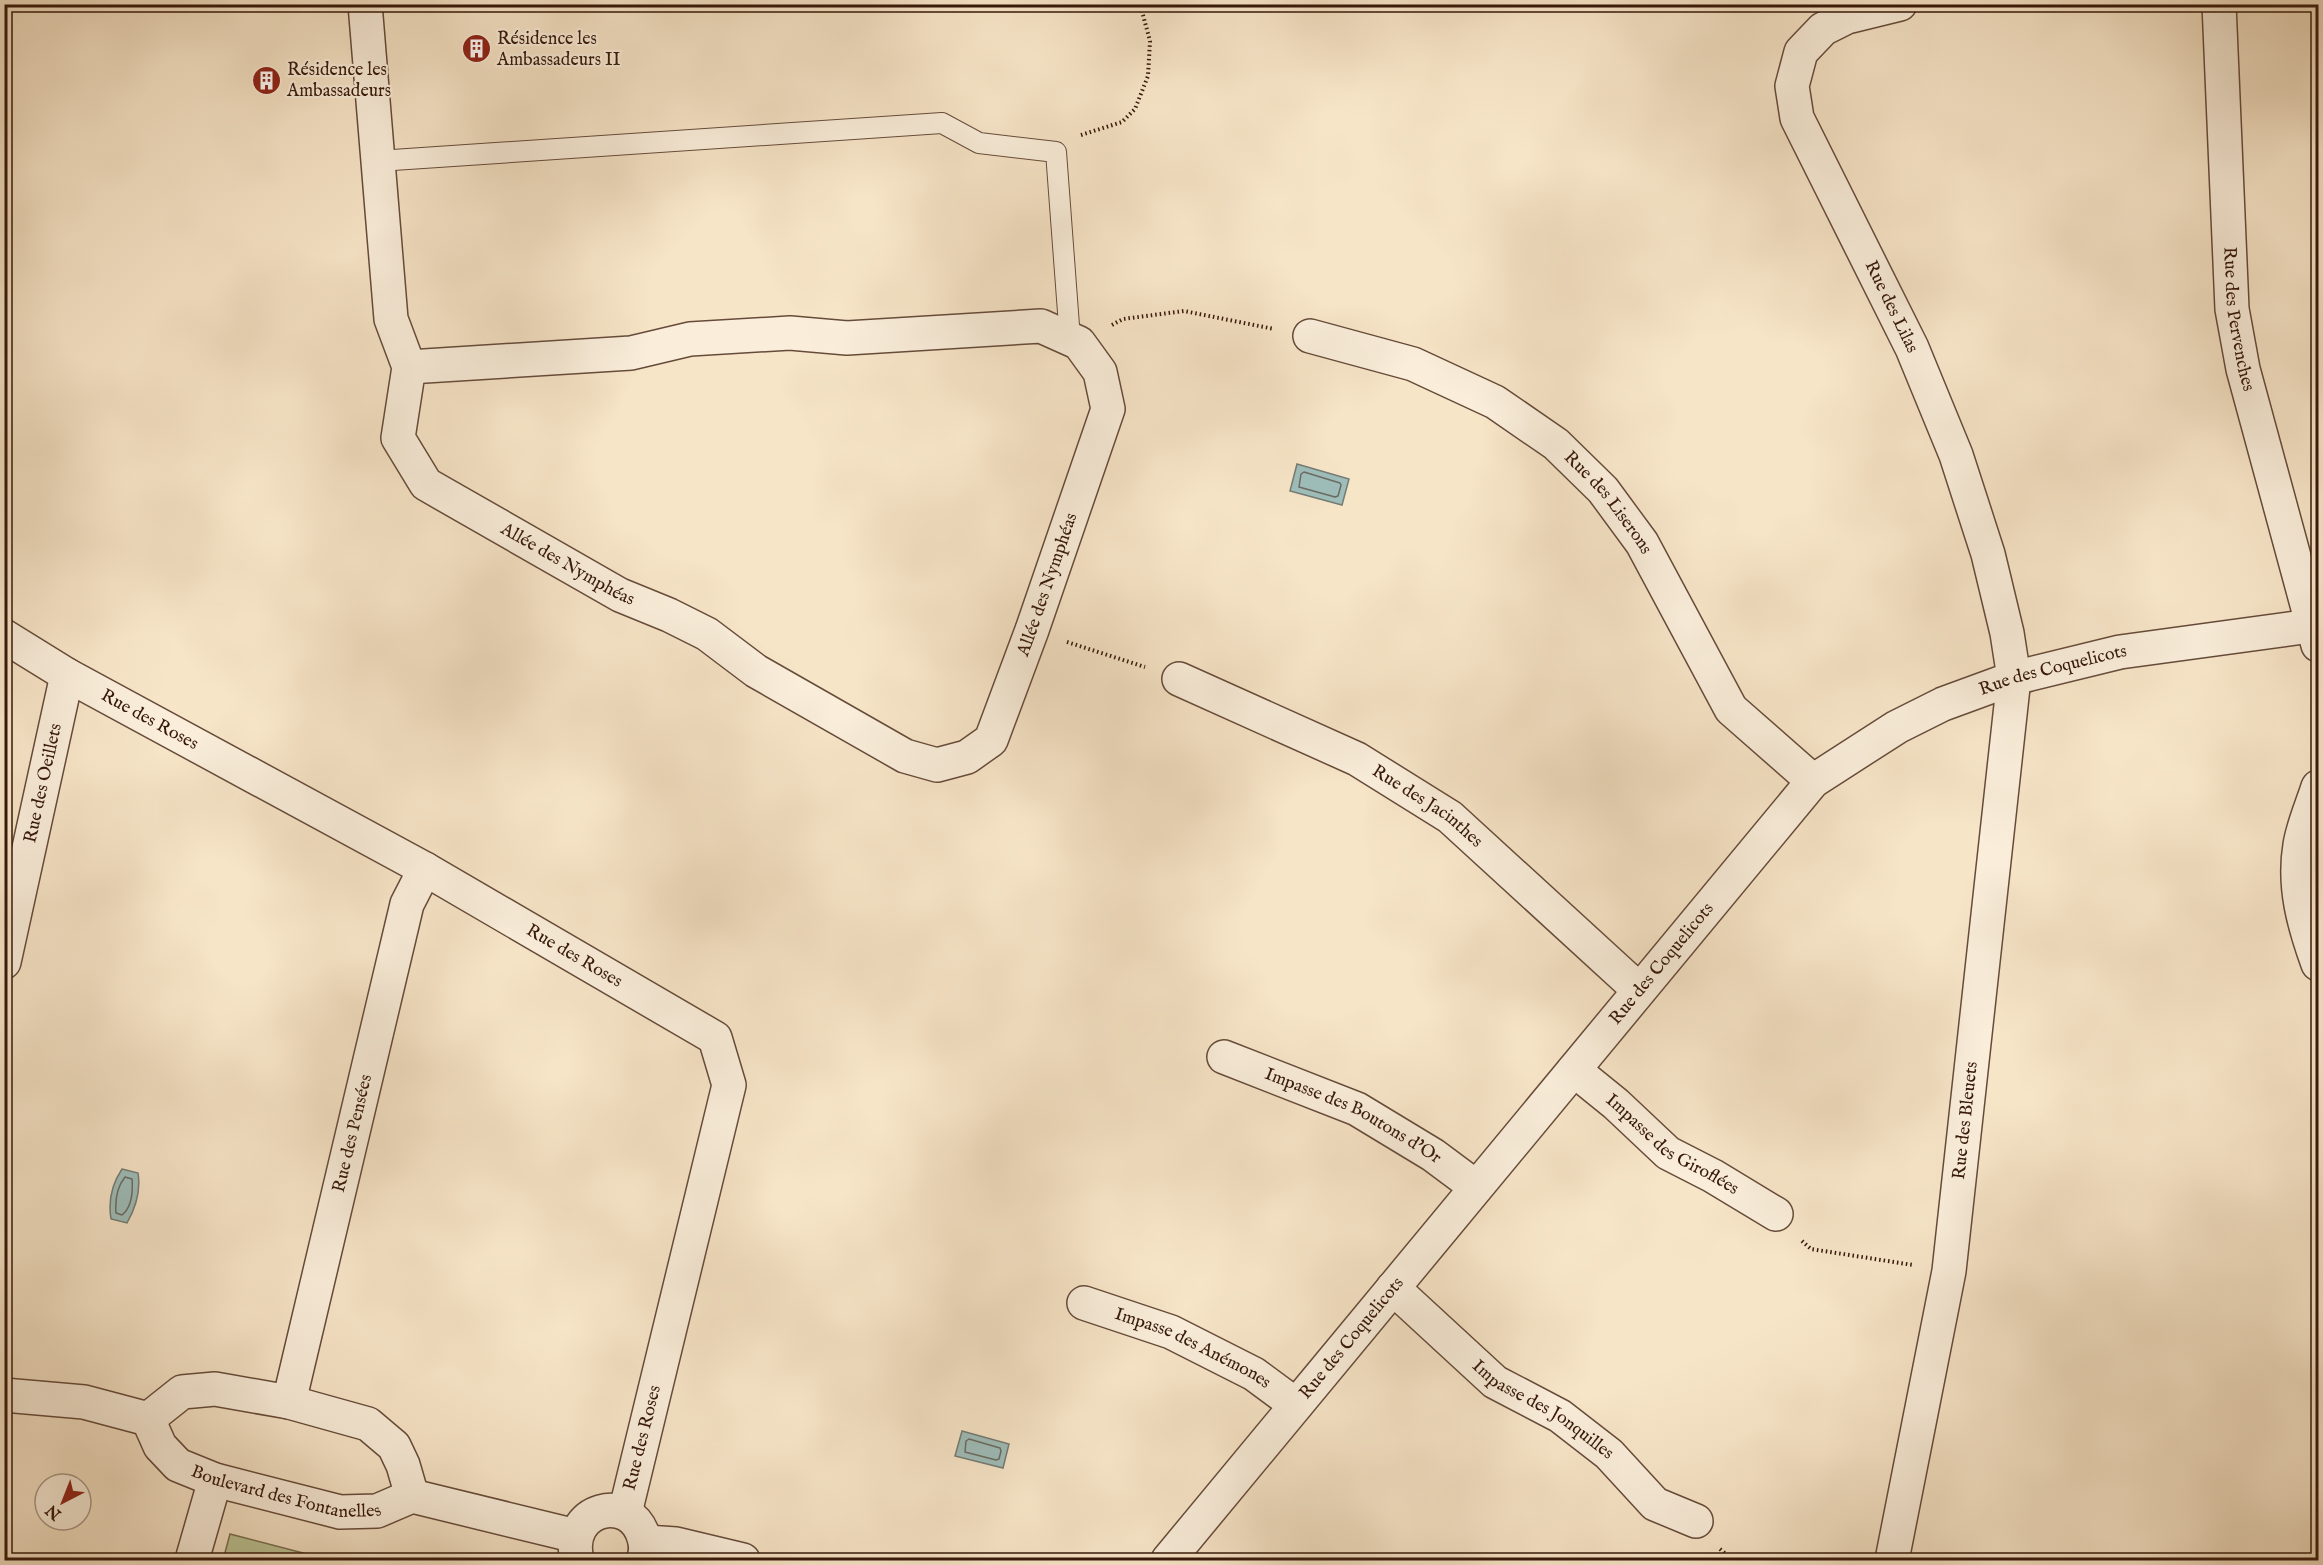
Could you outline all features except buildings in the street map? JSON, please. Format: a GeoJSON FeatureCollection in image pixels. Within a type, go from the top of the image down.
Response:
{"type":"FeatureCollection","features":[{"type":"Feature","properties":{"kind":"street","name":"Allée des Nymphéas"},"geometry":{"type":"LineString","coordinates":[[365,4],[391,319],[409,367],[398,438],[426,484],[620,595],[707,634],[756,671],[905,756],[937,765],[967,757],[991,740],[1032,630],[1108,409],[1100,372],[1075,341],[1041,326],[847,338],[790,333],[690,339],[631,353],[409,367]]}},
{"type":"Feature","properties":{"kind":"street","name":"Rue des Lilas"},"geometry":{"type":"LineString","coordinates":[[1900,4],[1847,17],[1823,29],[1801,52],[1792,86],[1795,107],[1797,118],[1912,348],[1956,455],[1988,554],[2007,633],[2014,678]]}},
{"type":"Feature","properties":{"kind":"street","name":"Rue des Pervenches"},"geometry":{"type":"LineString","coordinates":[[2219,4],[2232,309],[2243,369],[2317,633]]}},
{"type":"Feature","properties":{"kind":"street","name":"Rue des Liserons"},"geometry":{"type":"LineString","coordinates":[[1310,336],[1413,364],[1495,402],[1556,444],[1602,490],[1642,543],[1731,710],[1813,781]]}},
{"type":"Feature","properties":{"kind":"street","name":"Rue des Coquelicots"},"geometry":{"type":"LineString","coordinates":[[1168,1560],[1813,781],[1897,727],[1944,704],[2014,678],[2120,652],[2317,633]]}},
{"type":"Feature","properties":{"kind":"street","name":"Rue des Roses"},"geometry":{"type":"LineString","coordinates":[[4,636],[67,675],[425,869],[715,1038],[729,1085],[625,1514]]}},
{"type":"Feature","properties":{"kind":"street","name":"Rue des Oeillets"},"geometry":{"type":"LineString","coordinates":[[4,962],[11,904],[67,675]]}},
{"type":"Feature","properties":{"kind":"street","name":"Rue des Bleuets"},"geometry":{"type":"LineString","coordinates":[[1892,1560],[1949,1271],[2014,678]]}},
{"type":"Feature","properties":{"kind":"street","name":"Rue des Jacinthes"},"geometry":{"type":"LineString","coordinates":[[1179,679],[1357,759],[1450,817],[1639,990]]}},
{"type":"Feature","properties":{"kind":"street"},"geometry":{"type":"LineString","coordinates":[[2319,787],[2300,843],[2297,871],[2299,899],[2306,932],[2319,964]]}},
{"type":"Feature","properties":{"kind":"street","name":"Rue des Pensées"},"geometry":{"type":"LineString","coordinates":[[289,1402],[407,904],[425,869]]}},
{"type":"Feature","properties":{"kind":"street","name":"Impasse des Boutons d'Or"},"geometry":{"type":"LineString","coordinates":[[1224,1057],[1357,1108],[1433,1155],[1476,1187]]}},
{"type":"Feature","properties":{"kind":"street","name":"Impasse des Giroflées"},"geometry":{"type":"LineString","coordinates":[[1574,1070],[1616,1104],[1668,1153],[1713,1176],[1776,1214]]}},
{"type":"Feature","properties":{"kind":"street","name":"Impasse des Jonquilles"},"geometry":{"type":"LineString","coordinates":[[1393,1288],[1495,1382],[1560,1416],[1593,1441],[1609,1454],[1655,1504],[1696,1521]]}},
{"type":"Feature","properties":{"kind":"street","name":"Impasse des Anémones"},"geometry":{"type":"LineString","coordinates":[[1084,1303],[1171,1332],[1254,1374],[1296,1405]]}},
{"type":"Feature","properties":{"kind":"street"},"geometry":{"type":"LineString","coordinates":[[4,1395],[84,1402],[148,1419],[182,1392],[215,1389],[289,1402],[368,1424],[394,1446],[404,1465],[412,1496],[576,1548],[581,1525],[590,1516],[602,1511],[614,1510],[635,1521],[642,1530],[644,1551],[676,1544],[743,1560]]}},
{"type":"Feature","properties":{"kind":"street","name":"Boulevard des Fontanelles"},"geometry":{"type":"LineString","coordinates":[[148,1419],[160,1446],[178,1465],[215,1480],[340,1512],[377,1511],[412,1496]]}},
{"type":"Feature","properties":{"kind":"street"},"geometry":{"type":"LineString","coordinates":[[192,1560],[215,1480]]}},
{"type":"Feature","properties":{"kind":"lane"},"geometry":{"type":"LineString","coordinates":[[378,161],[942,123],[979,143],[1056,152],[1075,341]]}},
{"type":"Feature","properties":{"kind":"path"},"geometry":{"type":"LineString","coordinates":[[1056,152],[1072,138],[1122,122],[1135,109],[1148,76],[1150,41],[1140,4]]}},
{"type":"Feature","properties":{"kind":"path"},"geometry":{"type":"LineString","coordinates":[[1075,341],[1123,319],[1184,311],[1310,336]]}},
{"type":"Feature","properties":{"kind":"path"},"geometry":{"type":"LineString","coordinates":[[1032,630],[1179,679]]}},
{"type":"Feature","properties":{"kind":"path"},"geometry":{"type":"LineString","coordinates":[[1776,1214],[1811,1250],[1949,1271]]}},
{"type":"Feature","properties":{"kind":"green space"},"geometry":{"type":"Polygon","coordinates":[[[230,1534],[330,1560],[223,1560],[230,1534]]]}},
{"type":"Feature","properties":{"kind":"water"},"geometry":{"type":"Polygon","coordinates":[[[1297,464],[1349,479],[1342,505],[1290,491],[1297,464]]]}},
{"type":"Feature","properties":{"kind":"water"},"geometry":{"type":"Polygon","coordinates":[[[122,1169],[138,1173],[139,1180],[137,1199],[127,1223],[111,1219],[110,1212],[112,1193],[122,1169]]]}},
{"type":"Feature","properties":{"kind":"water"},"geometry":{"type":"Polygon","coordinates":[[[962,1431],[1009,1444],[1003,1468],[955,1456],[962,1431]]]}},
{"type":"Feature","properties":{"kind":"place","name":"Résidence les Ambassadeurs II"},"geometry":{"type":"Point","coordinates":[476,49]}},
{"type":"Feature","properties":{"kind":"place","name":"Résidence les Ambassadeurs"},"geometry":{"type":"Point","coordinates":[266,80]}}]}
